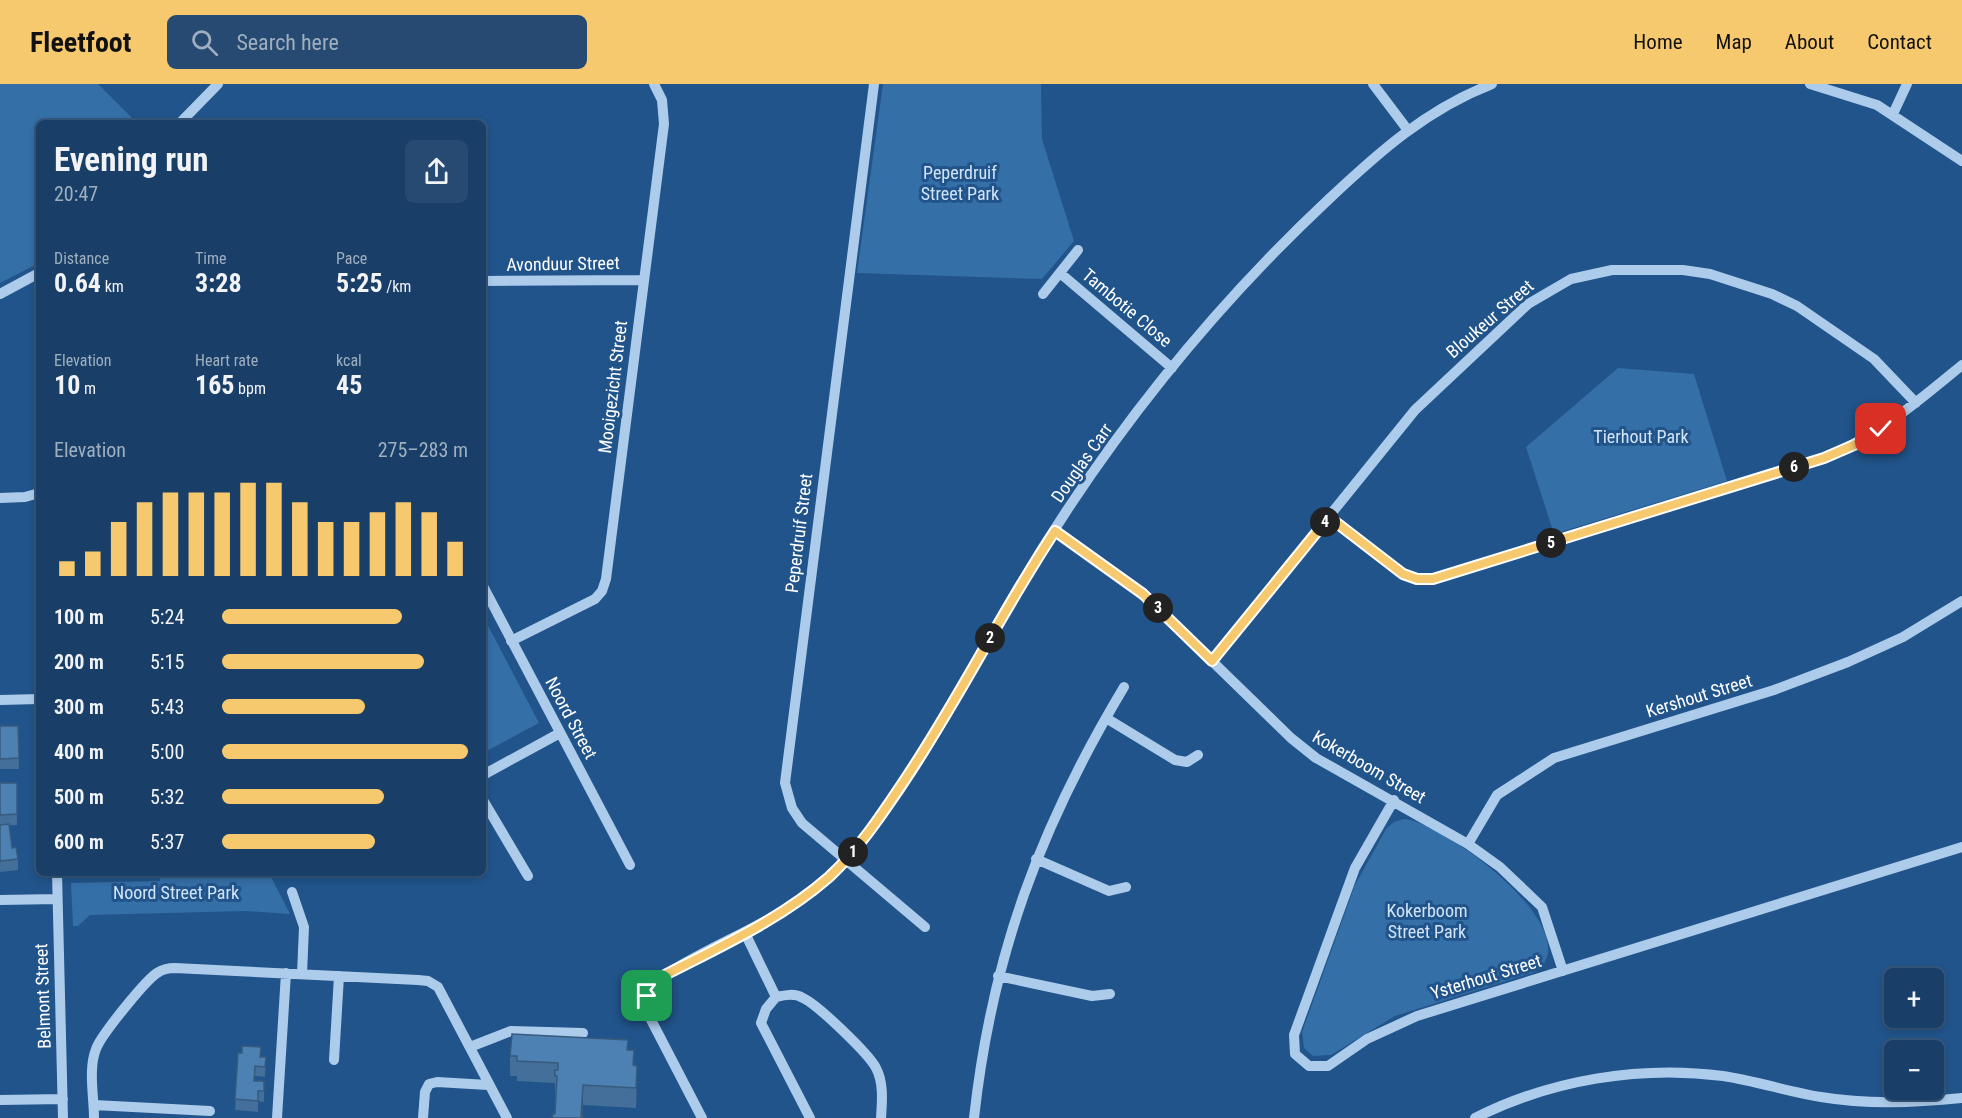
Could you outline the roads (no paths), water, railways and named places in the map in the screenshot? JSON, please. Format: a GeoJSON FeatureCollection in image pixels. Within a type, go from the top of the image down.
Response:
{"type":"FeatureCollection","features":[{"type":"Feature","properties":{"kind":"street"},"geometry":{"type":"LineString","coordinates":[[183,120],[218,84]]}},
{"type":"Feature","properties":{"kind":"street","name":"Mooigezicht Street"},"geometry":{"type":"LineString","coordinates":[[511,641],[595,599],[602,591],[606,579],[664,124],[662,100],[654,84]]}},
{"type":"Feature","properties":{"kind":"street","name":"Peperdruif Street"},"geometry":{"type":"LineString","coordinates":[[874,84],[785,774],[786,791],[796,816],[925,927]]}},
{"type":"Feature","properties":{"kind":"street"},"geometry":{"type":"LineString","coordinates":[[1373,84],[1407,129]]}},
{"type":"Feature","properties":{"kind":"street","name":"Douglas Carr"},"geometry":{"type":"LineString","coordinates":[[702,1118],[648,1014],[647,996],[654,982],[799,901],[846,860],[879,818],[929,744],[1010,602],[1055,531],[1106,456],[1172,368],[1264,260],[1407,129],[1455,100],[1492,84]]}},
{"type":"Feature","properties":{"kind":"street"},"geometry":{"type":"LineString","coordinates":[[1810,84],[1877,105],[1962,161]]}},
{"type":"Feature","properties":{"kind":"street"},"geometry":{"type":"LineString","coordinates":[[1893,114],[1906,84]]}},
{"type":"Feature","properties":{"kind":"street"},"geometry":{"type":"LineString","coordinates":[[1044,294],[1078,250]]}},
{"type":"Feature","properties":{"kind":"street","name":"Bloukeur Street"},"geometry":{"type":"LineString","coordinates":[[1212,661],[1415,410],[1516,314],[1556,286],[1598,272],[1691,271],[1780,298],[1874,359],[1916,403]]}},
{"type":"Feature","properties":{"kind":"street","name":"Tambotie Close"},"geometry":{"type":"LineString","coordinates":[[1060,273],[1172,368]]}},
{"type":"Feature","properties":{"kind":"street"},"geometry":{"type":"LineString","coordinates":[[0,294],[36,275]]}},
{"type":"Feature","properties":{"kind":"street","name":"Avonduur Street"},"geometry":{"type":"LineString","coordinates":[[486,281],[644,280]]}},
{"type":"Feature","properties":{"kind":"street"},"geometry":{"type":"LineString","coordinates":[[1329,517],[1403,574],[1417,579],[1433,579],[1824,458],[1854,445],[1881,429],[1962,365]]}},
{"type":"Feature","properties":{"kind":"street"},"geometry":{"type":"LineString","coordinates":[[0,498],[25,497],[36,494]]}},
{"type":"Feature","properties":{"kind":"street","name":"Kokerboom Street"},"geometry":{"type":"LineString","coordinates":[[1055,531],[1143,594],[1291,738],[1316,758],[1394,800],[1468,844],[1500,867],[1539,902],[1548,918],[1563,971]]}},
{"type":"Feature","properties":{"kind":"street","name":"Noord Street"},"geometry":{"type":"LineString","coordinates":[[486,592],[630,866]]}},
{"type":"Feature","properties":{"kind":"street","name":"Kershout Street"},"geometry":{"type":"LineString","coordinates":[[1468,844],[1497,795],[1516,780],[1554,758],[1774,690],[1827,670],[1903,638],[1962,601]]}},
{"type":"Feature","properties":{"kind":"street"},"geometry":{"type":"LineString","coordinates":[[974,1118],[985,1037],[998,976],[1021,896],[1053,820],[1124,687]]}},
{"type":"Feature","properties":{"kind":"street"},"geometry":{"type":"LineString","coordinates":[[0,700],[36,699]]}},
{"type":"Feature","properties":{"kind":"street"},"geometry":{"type":"LineString","coordinates":[[1106,718],[1174,760],[1187,762],[1198,755]]}},
{"type":"Feature","properties":{"kind":"street"},"geometry":{"type":"LineString","coordinates":[[486,773],[560,733]]}},
{"type":"Feature","properties":{"kind":"street","name":"Ysterhout Street"},"geometry":{"type":"LineString","coordinates":[[1394,800],[1355,868],[1294,1035],[1293,1048],[1299,1059],[1315,1068],[1328,1066],[1367,1039],[1417,1016],[1962,847]]}},
{"type":"Feature","properties":{"kind":"street"},"geometry":{"type":"LineString","coordinates":[[486,805],[528,876]]}},
{"type":"Feature","properties":{"kind":"street"},"geometry":{"type":"LineString","coordinates":[[1036,859],[1109,891],[1126,887]]}},
{"type":"Feature","properties":{"kind":"street","name":"Belmont Street"},"geometry":{"type":"LineString","coordinates":[[57,876],[63,1118]]}},
{"type":"Feature","properties":{"kind":"street"},"geometry":{"type":"LineString","coordinates":[[292,892],[304,927],[302,974]]}},
{"type":"Feature","properties":{"kind":"street"},"geometry":{"type":"LineString","coordinates":[[0,900],[57,899]]}},
{"type":"Feature","properties":{"kind":"street"},"geometry":{"type":"LineString","coordinates":[[745,933],[776,997]]}},
{"type":"Feature","properties":{"kind":"street"},"geometry":{"type":"LineString","coordinates":[[94,1118],[96,1049],[103,1036],[157,973],[175,968],[418,980],[433,983],[507,1118]]}},
{"type":"Feature","properties":{"kind":"street"},"geometry":{"type":"LineString","coordinates":[[278,1118],[286,973]]}},
{"type":"Feature","properties":{"kind":"street"},"geometry":{"type":"LineString","coordinates":[[334,1060],[339,976]]}},
{"type":"Feature","properties":{"kind":"street"},"geometry":{"type":"LineString","coordinates":[[998,976],[1092,996],[1110,994]]}},
{"type":"Feature","properties":{"kind":"street"},"geometry":{"type":"LineString","coordinates":[[776,997],[766,1009],[761,1023],[810,1118]]}},
{"type":"Feature","properties":{"kind":"street"},"geometry":{"type":"LineString","coordinates":[[776,997],[802,997],[815,1005],[864,1053],[876,1067],[881,1081],[881,1118]]}},
{"type":"Feature","properties":{"kind":"street"},"geometry":{"type":"LineString","coordinates":[[470,1047],[511,1031],[584,1033]]}},
{"type":"Feature","properties":{"kind":"street"},"geometry":{"type":"LineString","coordinates":[[1475,1118],[1491,1114],[1538,1092],[1630,1075],[1723,1076],[1820,1097],[1859,1102],[1919,1103],[1962,1098]]}},
{"type":"Feature","properties":{"kind":"street"},"geometry":{"type":"LineString","coordinates":[[423,1118],[425,1092],[429,1084],[437,1082],[488,1085]]}},
{"type":"Feature","properties":{"kind":"street"},"geometry":{"type":"LineString","coordinates":[[0,1100],[63,1099]]}},
{"type":"Feature","properties":{"kind":"street"},"geometry":{"type":"LineString","coordinates":[[94,1105],[210,1111]]}},
{"type":"Feature","properties":{"kind":"park label","name":"Peperdruif Street Park"},"geometry":{"type":"Point","coordinates":[960,184]}},
{"type":"Feature","properties":{"kind":"park label","name":"Tierhout Park"},"geometry":{"type":"Point","coordinates":[1641,437]}},
{"type":"Feature","properties":{"kind":"park label","name":"Noord Street Park"},"geometry":{"type":"Point","coordinates":[176,893]}},
{"type":"Feature","properties":{"kind":"park label","name":"Kokerboom Street Park"},"geometry":{"type":"Point","coordinates":[1427,921]}}]}
